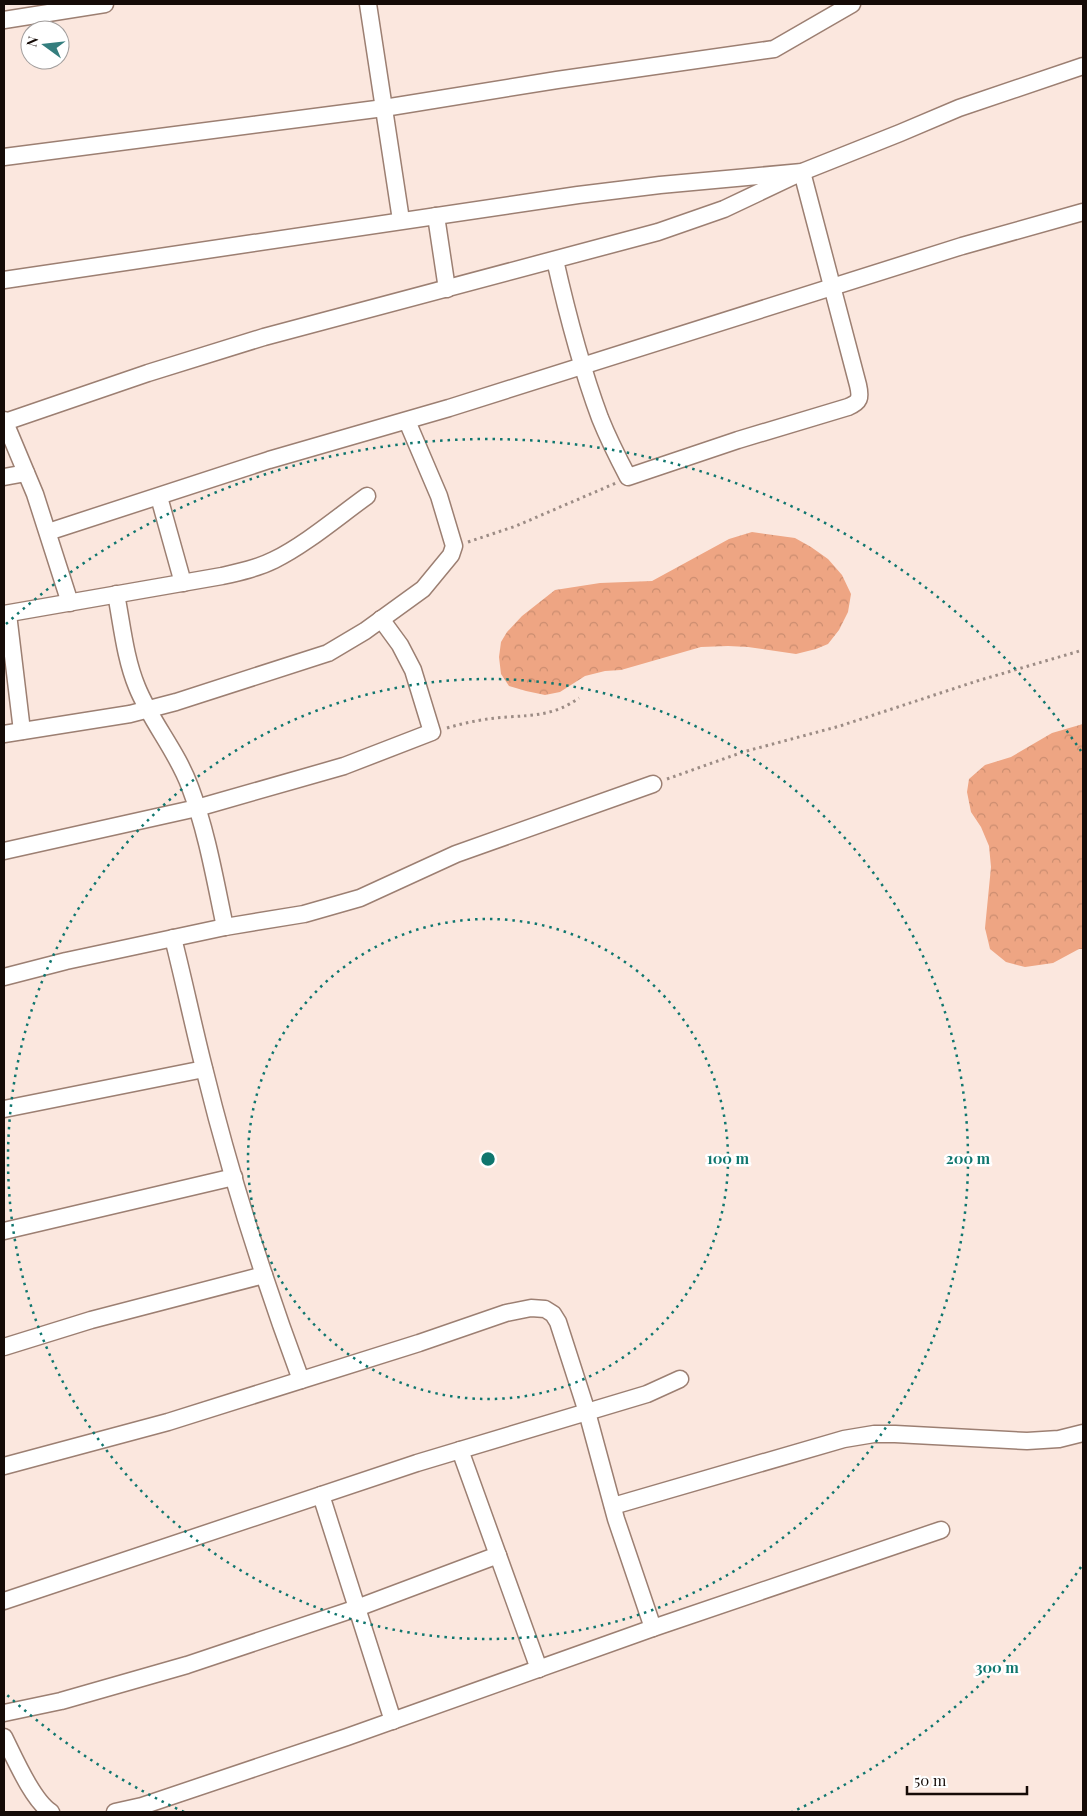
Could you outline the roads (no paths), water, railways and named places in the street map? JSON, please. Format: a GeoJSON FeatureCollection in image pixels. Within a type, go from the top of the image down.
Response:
{"type":"FeatureCollection","features":[{"type":"Feature","properties":{"kind":"street"},"geometry":{"type":"LineString","coordinates":[[4,20],[105,4]]}},
{"type":"Feature","properties":{"kind":"street"},"geometry":{"type":"LineString","coordinates":[[368,4],[401,220]]}},
{"type":"Feature","properties":{"kind":"street"},"geometry":{"type":"LineString","coordinates":[[4,157],[384,108],[557,80],[774,49],[852,4]]}},
{"type":"Feature","properties":{"kind":"street"},"geometry":{"type":"LineString","coordinates":[[70,603],[48,532],[26,472],[4,421],[264,337],[555,260],[674,226],[724,209],[802,172],[959,108],[1083,66]]}},
{"type":"Feature","properties":{"kind":"street"},"geometry":{"type":"LineString","coordinates":[[4,280],[401,220],[642,187],[802,172]]}},
{"type":"Feature","properties":{"kind":"street"},"geometry":{"type":"LineString","coordinates":[[555,260],[582,365],[601,421],[628,478],[738,440],[856,404],[860,395],[802,172]]}},
{"type":"Feature","properties":{"kind":"street"},"geometry":{"type":"LineString","coordinates":[[48,532],[269,460],[407,421],[832,286],[962,246],[1083,212]]}},
{"type":"Feature","properties":{"kind":"street"},"geometry":{"type":"LineString","coordinates":[[436,216],[447,289]]}},
{"type":"Feature","properties":{"kind":"street"},"geometry":{"type":"LineString","coordinates":[[4,734],[148,710],[328,653],[347,643],[423,588],[452,555],[454,546],[440,496],[407,421]]}},
{"type":"Feature","properties":{"kind":"street"},"geometry":{"type":"LineString","coordinates":[[4,477],[26,472]]}},
{"type":"Feature","properties":{"kind":"street"},"geometry":{"type":"LineString","coordinates":[[22,731],[6,614],[230,574],[274,560],[293,549],[367,496]]}},
{"type":"Feature","properties":{"kind":"street"},"geometry":{"type":"LineString","coordinates":[[159,497],[183,582]]}},
{"type":"Feature","properties":{"kind":"street"},"geometry":{"type":"LineString","coordinates":[[116,594],[131,672],[148,710],[182,768],[197,808],[225,927]]}},
{"type":"Feature","properties":{"kind":"street"},"geometry":{"type":"LineString","coordinates":[[4,851],[197,808],[344,766],[432,732],[412,670],[400,646],[381,619]]}},
{"type":"Feature","properties":{"kind":"street"},"geometry":{"type":"LineString","coordinates":[[4,977],[66,961],[225,927],[304,914],[360,898],[456,854],[652,784]]}},
{"type":"Feature","properties":{"kind":"street"},"geometry":{"type":"LineString","coordinates":[[173,938],[204,1069],[234,1177],[264,1274],[301,1380]]}},
{"type":"Feature","properties":{"kind":"street"},"geometry":{"type":"LineString","coordinates":[[4,1109],[204,1069]]}},
{"type":"Feature","properties":{"kind":"street"},"geometry":{"type":"LineString","coordinates":[[4,1232],[234,1177]]}},
{"type":"Feature","properties":{"kind":"street"},"geometry":{"type":"LineString","coordinates":[[4,1347],[91,1320],[264,1274]]}},
{"type":"Feature","properties":{"kind":"street"},"geometry":{"type":"LineString","coordinates":[[4,1466],[168,1422],[419,1343],[506,1313],[531,1308],[545,1309],[553,1314],[558,1322],[587,1412],[613,1506],[653,1628]]}},
{"type":"Feature","properties":{"kind":"street"},"geometry":{"type":"LineString","coordinates":[[4,1601],[460,1450],[647,1394],[680,1380]]}},
{"type":"Feature","properties":{"kind":"street"},"geometry":{"type":"LineString","coordinates":[[613,1506],[844,1439],[866,1435],[895,1434],[1027,1441],[1059,1439],[1083,1433]]}},
{"type":"Feature","properties":{"kind":"street"},"geometry":{"type":"LineString","coordinates":[[460,1450],[539,1669]]}},
{"type":"Feature","properties":{"kind":"street"},"geometry":{"type":"LineString","coordinates":[[321,1495],[393,1721]]}},
{"type":"Feature","properties":{"kind":"street"},"geometry":{"type":"LineString","coordinates":[[115,1812],[142,1806],[393,1721],[653,1628],[941,1530]]}},
{"type":"Feature","properties":{"kind":"street"},"geometry":{"type":"LineString","coordinates":[[4,1713],[61,1701],[120,1685],[357,1608],[498,1555]]}},
{"type":"Feature","properties":{"kind":"street"},"geometry":{"type":"LineString","coordinates":[[4,1737],[26,1779],[48,1811],[52,1812]]}}]}
